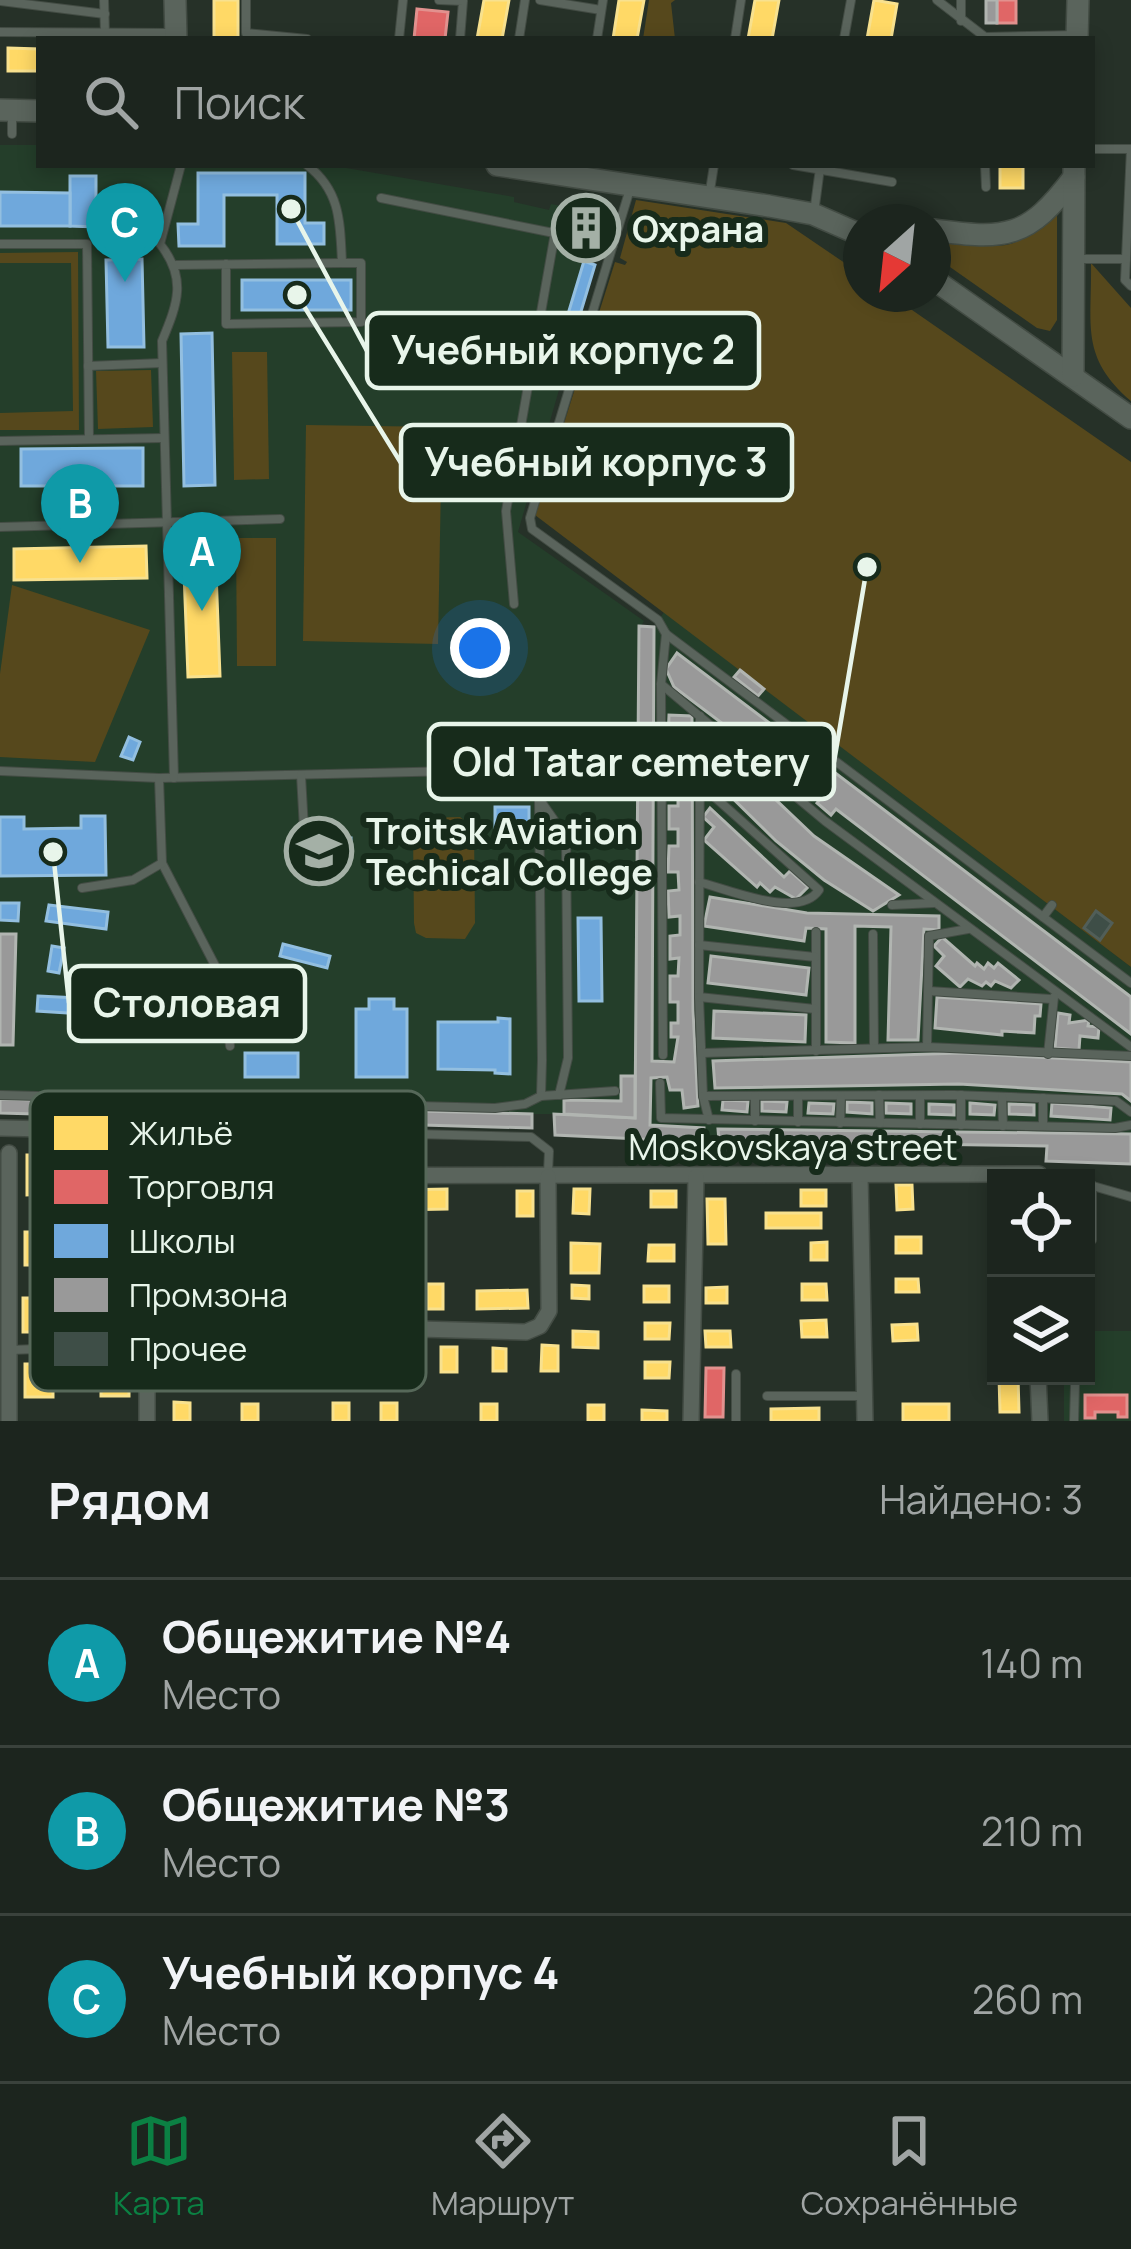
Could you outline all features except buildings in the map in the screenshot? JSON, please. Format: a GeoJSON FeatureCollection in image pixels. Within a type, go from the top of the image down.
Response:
{"type":"FeatureCollection","features":[{"type":"Feature","properties":{"kind":"main road"},"geometry":{"type":"LineString","coordinates":[[176,0],[176,36]]}},
{"type":"Feature","properties":{"kind":"main road"},"geometry":{"type":"LineString","coordinates":[[1077,36],[1078,0]]}},
{"type":"Feature","properties":{"kind":"main road"},"geometry":{"type":"LineString","coordinates":[[6,110],[36,111]]}},
{"type":"Feature","properties":{"kind":"main road"},"geometry":{"type":"LineString","coordinates":[[531,168],[843,218]]}},
{"type":"Feature","properties":{"kind":"main road"},"geometry":{"type":"LineString","coordinates":[[951,233],[976,236],[1013,232],[1038,217],[1074,171]]}},
{"type":"Feature","properties":{"kind":"main road"},"geometry":{"type":"LineString","coordinates":[[1072,376],[1074,171]]}},
{"type":"Feature","properties":{"kind":"main road"},"geometry":{"type":"LineString","coordinates":[[813,214],[843,227]]}},
{"type":"Feature","properties":{"kind":"main road"},"geometry":{"type":"LineString","coordinates":[[951,292],[1131,418]]}},
{"type":"Feature","properties":{"kind":"street"},"geometry":{"type":"LineString","coordinates":[[0,1128],[30,1129]]}},
{"type":"Feature","properties":{"kind":"street"},"geometry":{"type":"LineString","coordinates":[[9,1153],[9,1421]]}},
{"type":"Feature","properties":{"kind":"street","name":"Moskovskaya street"},"geometry":{"type":"LineString","coordinates":[[860,1174],[865,1421]]}},
{"type":"Feature","properties":{"kind":"street","name":"Moskovskaya street"},"geometry":{"type":"LineString","coordinates":[[426,1177],[987,1175]]}},
{"type":"Feature","properties":{"kind":"street"},"geometry":{"type":"LineString","coordinates":[[426,1329],[526,1332],[541,1326],[549,1311],[548,1177]]}},
{"type":"Feature","properties":{"kind":"street"},"geometry":{"type":"LineString","coordinates":[[691,1421],[696,1177]]}},
{"type":"Feature","properties":{"kind":"street"},"geometry":{"type":"LineString","coordinates":[[1038,1385],[1040,1421]]}},
{"type":"Feature","properties":{"kind":"street"},"geometry":{"type":"LineString","coordinates":[[147,1391],[147,1421]]}},
{"type":"Feature","properties":{"kind":"lane"},"geometry":{"type":"LineString","coordinates":[[104,0],[105,34]]}},
{"type":"Feature","properties":{"kind":"lane"},"geometry":{"type":"LineString","coordinates":[[245,0],[246,33],[276,36]]}},
{"type":"Feature","properties":{"kind":"lane"},"geometry":{"type":"LineString","coordinates":[[399,36],[403,0]]}},
{"type":"Feature","properties":{"kind":"lane"},"geometry":{"type":"LineString","coordinates":[[440,0],[463,1],[460,36]]}},
{"type":"Feature","properties":{"kind":"lane"},"geometry":{"type":"LineString","coordinates":[[519,36],[525,0]]}},
{"type":"Feature","properties":{"kind":"lane"},"geometry":{"type":"LineString","coordinates":[[540,0],[602,5],[597,36]]}},
{"type":"Feature","properties":{"kind":"lane"},"geometry":{"type":"LineString","coordinates":[[735,36],[741,0]]}},
{"type":"Feature","properties":{"kind":"lane"},"geometry":{"type":"LineString","coordinates":[[845,36],[851,0]]}},
{"type":"Feature","properties":{"kind":"lane"},"geometry":{"type":"LineString","coordinates":[[937,0],[982,36]]}},
{"type":"Feature","properties":{"kind":"lane"},"geometry":{"type":"LineString","coordinates":[[961,0],[961,21]]}},
{"type":"Feature","properties":{"kind":"lane"},"geometry":{"type":"LineString","coordinates":[[0,1],[105,14]]}},
{"type":"Feature","properties":{"kind":"lane"},"geometry":{"type":"LineString","coordinates":[[0,32],[176,36]]}},
{"type":"Feature","properties":{"kind":"lane"},"geometry":{"type":"LineString","coordinates":[[6,110],[12,134]]}},
{"type":"Feature","properties":{"kind":"lane"},"geometry":{"type":"LineString","coordinates":[[1095,149],[1131,149],[1125,280],[1131,286]]}},
{"type":"Feature","properties":{"kind":"lane"},"geometry":{"type":"LineString","coordinates":[[174,778],[162,341],[177,307],[176,265],[160,244],[180,168]]}},
{"type":"Feature","properties":{"kind":"lane"},"geometry":{"type":"LineString","coordinates":[[311,168],[324,178],[339,207],[342,263]]}},
{"type":"Feature","properties":{"kind":"lane"},"geometry":{"type":"LineString","coordinates":[[709,198],[714,168]]}},
{"type":"Feature","properties":{"kind":"lane"},"geometry":{"type":"LineString","coordinates":[[813,214],[820,168]]}},
{"type":"Feature","properties":{"kind":"lane"},"geometry":{"type":"LineString","coordinates":[[825,168],[892,182]]}},
{"type":"Feature","properties":{"kind":"lane"},"geometry":{"type":"LineString","coordinates":[[986,168],[986,187]]}},
{"type":"Feature","properties":{"kind":"lane"},"geometry":{"type":"LineString","coordinates":[[631,187],[530,518],[532,529],[1131,983]]}},
{"type":"Feature","properties":{"kind":"lane"},"geometry":{"type":"LineString","coordinates":[[381,198],[613,245]]}},
{"type":"Feature","properties":{"kind":"lane"},"geometry":{"type":"LineString","coordinates":[[514,604],[506,511],[555,233]]}},
{"type":"Feature","properties":{"kind":"lane"},"geometry":{"type":"LineString","coordinates":[[0,244],[86,244],[89,439]]}},
{"type":"Feature","properties":{"kind":"lane"},"geometry":{"type":"LineString","coordinates":[[1073,259],[1126,259]]}},
{"type":"Feature","properties":{"kind":"lane"},"geometry":{"type":"LineString","coordinates":[[176,265],[226,264],[361,263],[362,322],[226,324],[226,264]]}},
{"type":"Feature","properties":{"kind":"lane"},"geometry":{"type":"LineString","coordinates":[[88,366],[162,363]]}},
{"type":"Feature","properties":{"kind":"lane"},"geometry":{"type":"LineString","coordinates":[[0,441],[163,438]]}},
{"type":"Feature","properties":{"kind":"lane"},"geometry":{"type":"LineString","coordinates":[[0,527],[280,519]]}},
{"type":"Feature","properties":{"kind":"lane"},"geometry":{"type":"LineString","coordinates":[[663,1055],[661,684],[666,634]]}},
{"type":"Feature","properties":{"kind":"lane"},"geometry":{"type":"LineString","coordinates":[[661,684],[825,821],[1131,1052]]}},
{"type":"Feature","properties":{"kind":"lane"},"geometry":{"type":"LineString","coordinates":[[700,716],[700,997],[703,1096],[709,1120]]}},
{"type":"Feature","properties":{"kind":"lane"},"geometry":{"type":"LineString","coordinates":[[527,755],[529,783]]}},
{"type":"Feature","properties":{"kind":"lane"},"geometry":{"type":"LineString","coordinates":[[0,771],[174,778],[497,770],[529,783],[539,799],[541,1096]]}},
{"type":"Feature","properties":{"kind":"lane"},"geometry":{"type":"LineString","coordinates":[[301,775],[306,865],[344,865]]}},
{"type":"Feature","properties":{"kind":"lane"},"geometry":{"type":"LineString","coordinates":[[159,778],[162,863],[222,979],[230,1046]]}},
{"type":"Feature","properties":{"kind":"lane"},"geometry":{"type":"LineString","coordinates":[[699,782],[819,890],[813,899],[793,906],[699,882]]}},
{"type":"Feature","properties":{"kind":"lane"},"geometry":{"type":"LineString","coordinates":[[539,799],[566,837],[568,1058],[559,1095]]}},
{"type":"Feature","properties":{"kind":"lane"},"geometry":{"type":"LineString","coordinates":[[82,889],[133,880],[162,863]]}},
{"type":"Feature","properties":{"kind":"lane"},"geometry":{"type":"LineString","coordinates":[[892,905],[935,903]]}},
{"type":"Feature","properties":{"kind":"lane"},"geometry":{"type":"LineString","coordinates":[[1043,917],[1052,905]]}},
{"type":"Feature","properties":{"kind":"lane"},"geometry":{"type":"LineString","coordinates":[[927,1047],[929,936],[970,928]]}},
{"type":"Feature","properties":{"kind":"lane"},"geometry":{"type":"LineString","coordinates":[[815,932],[816,1051]]}},
{"type":"Feature","properties":{"kind":"lane"},"geometry":{"type":"LineString","coordinates":[[873,934],[874,1048]]}},
{"type":"Feature","properties":{"kind":"lane"},"geometry":{"type":"LineString","coordinates":[[699,945],[815,958]]}},
{"type":"Feature","properties":{"kind":"lane"},"geometry":{"type":"LineString","coordinates":[[929,992],[1054,996]]}},
{"type":"Feature","properties":{"kind":"lane"},"geometry":{"type":"LineString","coordinates":[[1048,1054],[1054,996]]}},
{"type":"Feature","properties":{"kind":"lane"},"geometry":{"type":"LineString","coordinates":[[700,997],[815,1009]]}},
{"type":"Feature","properties":{"kind":"lane"},"geometry":{"type":"LineString","coordinates":[[702,1053],[927,1047],[1048,1054],[1131,1052]]}},
{"type":"Feature","properties":{"kind":"lane"},"geometry":{"type":"LineString","coordinates":[[660,1083],[661,1118],[1131,1125]]}},
{"type":"Feature","properties":{"kind":"lane"},"geometry":{"type":"LineString","coordinates":[[426,1106],[495,1108],[525,1104],[541,1096],[615,1091]]}},
{"type":"Feature","properties":{"kind":"lane"},"geometry":{"type":"LineString","coordinates":[[0,1095],[30,1096]]}},
{"type":"Feature","properties":{"kind":"lane"},"geometry":{"type":"LineString","coordinates":[[879,1095],[880,1124]]}},
{"type":"Feature","properties":{"kind":"lane"},"geometry":{"type":"LineString","coordinates":[[920,1095],[920,1124]]}},
{"type":"Feature","properties":{"kind":"lane"},"geometry":{"type":"LineString","coordinates":[[961,1095],[962,1125]]}},
{"type":"Feature","properties":{"kind":"lane"},"geometry":{"type":"LineString","coordinates":[[703,1096],[1002,1096],[1116,1101],[1131,1112]]}},
{"type":"Feature","properties":{"kind":"lane"},"geometry":{"type":"LineString","coordinates":[[754,1121],[755,1096]]}},
{"type":"Feature","properties":{"kind":"lane"},"geometry":{"type":"LineString","coordinates":[[798,1096],[798,1122]]}},
{"type":"Feature","properties":{"kind":"lane"},"geometry":{"type":"LineString","coordinates":[[839,1123],[841,1096]]}},
{"type":"Feature","properties":{"kind":"lane"},"geometry":{"type":"LineString","coordinates":[[1002,1096],[1003,1126]]}},
{"type":"Feature","properties":{"kind":"lane"},"geometry":{"type":"LineString","coordinates":[[1042,1098],[1043,1126]]}},
{"type":"Feature","properties":{"kind":"lane"},"geometry":{"type":"LineString","coordinates":[[426,1134],[531,1137],[549,1151],[548,1177]]}},
{"type":"Feature","properties":{"kind":"lane"},"geometry":{"type":"LineString","coordinates":[[1095,1186],[1131,1197]]}},
{"type":"Feature","properties":{"kind":"lane"},"geometry":{"type":"LineString","coordinates":[[9,1350],[30,1349]]}},
{"type":"Feature","properties":{"kind":"lane"},"geometry":{"type":"LineString","coordinates":[[736,1374],[736,1421]]}},
{"type":"Feature","properties":{"kind":"lane"},"geometry":{"type":"LineString","coordinates":[[1074,1421],[1075,1385]]}},
{"type":"Feature","properties":{"kind":"lane"},"geometry":{"type":"LineString","coordinates":[[767,1396],[864,1396]]}},
{"type":"Feature","properties":{"kind":"shaded area"},"geometry":{"type":"Polygon","coordinates":[[[649,0],[675,0],[671,3],[675,36],[643,36],[649,0]]]}},
{"type":"Feature","properties":{"kind":"shaded area","name":"Troitsk Aviation Techical College"},"geometry":{"type":"Polygon","coordinates":[[[0,145],[36,145],[36,168],[346,168],[514,197],[514,202],[549,210],[551,204],[602,214],[600,222],[591,226],[587,246],[595,260],[587,262],[595,265],[518,532],[644,621],[641,626],[654,627],[664,612],[1131,967],[1131,1164],[1046,1161],[1046,1146],[636,1139],[634,1118],[533,1114],[532,1128],[426,1125],[426,1091],[30,1091],[30,1114],[0,1113],[0,145]]]}},
{"type":"Feature","properties":{"kind":"shaded area"},"geometry":{"type":"Polygon","coordinates":[[[636,200],[786,223],[843,262],[843,312],[915,312],[1131,462],[1131,967],[535,515],[615,262],[627,262],[620,258],[636,200]]]}},
{"type":"Feature","properties":{"kind":"shaded area"},"geometry":{"type":"Polygon","coordinates":[[[1057,213],[1057,320],[1050,331],[1037,328],[951,268],[951,241],[997,246],[1033,232],[1057,213]]]}},
{"type":"Feature","properties":{"kind":"shaded area"},"geometry":{"type":"Polygon","coordinates":[[[78,252],[79,430],[0,430],[0,413],[73,411],[71,263],[0,263],[0,253],[78,252]]]}},
{"type":"Feature","properties":{"kind":"shaded area"},"geometry":{"type":"Polygon","coordinates":[[[1091,263],[1131,308],[1131,401],[1096,355],[1091,263]]]}},
{"type":"Feature","properties":{"kind":"shaded area"},"geometry":{"type":"Polygon","coordinates":[[[232,352],[267,352],[269,479],[234,480],[232,352]]]}},
{"type":"Feature","properties":{"kind":"shaded area"},"geometry":{"type":"Polygon","coordinates":[[[151,370],[153,427],[98,429],[96,371],[151,370]]]}},
{"type":"Feature","properties":{"kind":"shaded area"},"geometry":{"type":"Polygon","coordinates":[[[306,425],[442,427],[438,644],[303,641],[306,425]]]}},
{"type":"Feature","properties":{"kind":"shaded area"},"geometry":{"type":"Polygon","coordinates":[[[236,538],[276,538],[276,666],[237,666],[236,538]]]}},
{"type":"Feature","properties":{"kind":"shaded area"},"geometry":{"type":"Polygon","coordinates":[[[12,585],[150,630],[95,762],[0,757],[0,674],[12,585]]]}},
{"type":"Feature","properties":{"kind":"shaded area"},"geometry":{"type":"Polygon","coordinates":[[[460,817],[474,829],[475,923],[465,939],[426,938],[416,933],[414,923],[413,831],[424,818],[460,817]]]}},
{"type":"Feature","properties":{"kind":"shaded area"},"geometry":{"type":"Polygon","coordinates":[[[1095,1331],[1131,1331],[1131,1421],[1064,1421],[1064,1385],[1095,1385],[1095,1331]]]}},
{"type":"Feature","properties":{"kind":"place","name":"Учебный корпус 2"},"geometry":{"type":"Point","coordinates":[291,209]}},
{"type":"Feature","properties":{"kind":"place","name":"Охрана"},"geometry":{"type":"Point","coordinates":[586,228]}},
{"type":"Feature","properties":{"kind":"place","name":"Учебный корпус 4"},"geometry":{"type":"Point","coordinates":[125,282]}},
{"type":"Feature","properties":{"kind":"place","name":"Учебный корпус 3"},"geometry":{"type":"Point","coordinates":[297,295]}},
{"type":"Feature","properties":{"kind":"place","name":"Общежитие №3"},"geometry":{"type":"Point","coordinates":[80,563]}},
{"type":"Feature","properties":{"kind":"place","name":"Old Tatar cemetery"},"geometry":{"type":"Point","coordinates":[867,567]}},
{"type":"Feature","properties":{"kind":"place","name":"Общежитие №4"},"geometry":{"type":"Point","coordinates":[202,611]}},
{"type":"Feature","properties":{"kind":"place","name":"Troitsk Aviation Techical College"},"geometry":{"type":"Point","coordinates":[319,851]}},
{"type":"Feature","properties":{"kind":"place","name":"Столовая"},"geometry":{"type":"Point","coordinates":[53,852]}}]}
